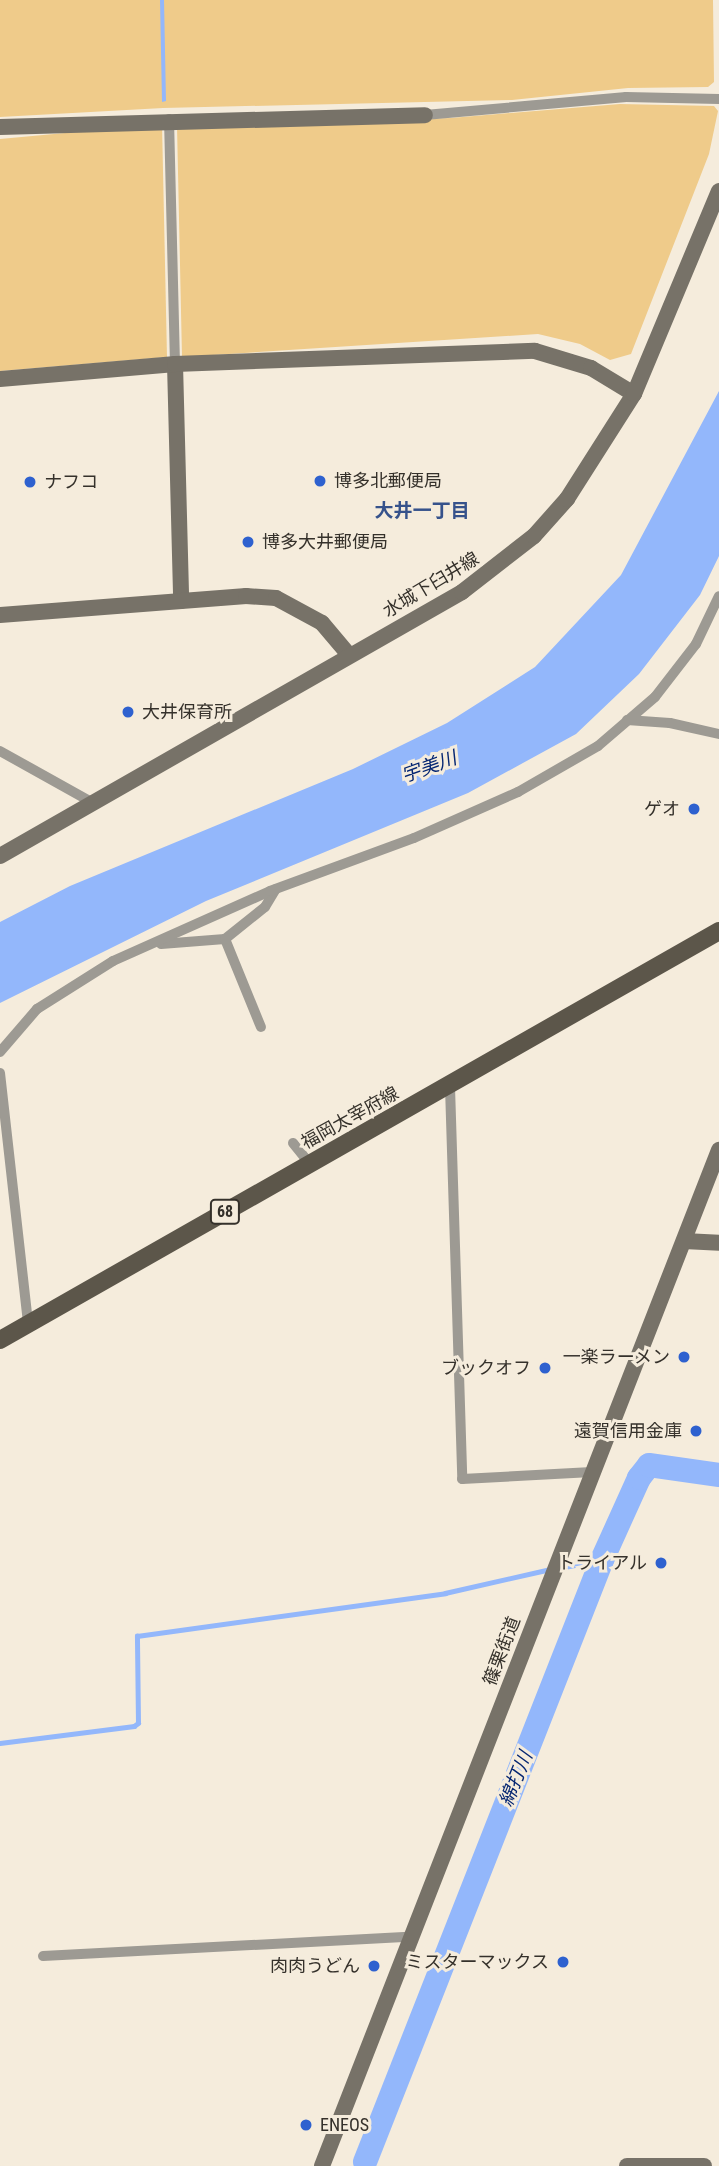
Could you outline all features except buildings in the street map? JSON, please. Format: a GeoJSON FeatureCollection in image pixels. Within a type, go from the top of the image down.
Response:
{"type":"FeatureCollection","features":[{"type":"Feature","properties":{"kind":"main road"},"geometry":{"type":"LineString","coordinates":[[0,127],[169,119],[425,115]]}},
{"type":"Feature","properties":{"kind":"main road","name":"水城下臼井線"},"geometry":{"type":"LineString","coordinates":[[0,856],[486,577],[534,536],[567,499],[634,394],[719,191]]}},
{"type":"Feature","properties":{"kind":"main road"},"geometry":{"type":"LineString","coordinates":[[0,379],[175,364],[535,352],[591,368],[634,394]]}},
{"type":"Feature","properties":{"kind":"main road"},"geometry":{"type":"LineString","coordinates":[[175,364],[181,601]]}},
{"type":"Feature","properties":{"kind":"main road"},"geometry":{"type":"LineString","coordinates":[[0,615],[181,601],[276,598],[322,623],[349,654]]}},
{"type":"Feature","properties":{"kind":"main road","name":"福岡太宰府線"},"geometry":{"type":"LineString","coordinates":[[0,1340],[450,1087],[719,931]]}},
{"type":"Feature","properties":{"kind":"main road","name":"篠栗街道"},"geometry":{"type":"LineString","coordinates":[[322,2166],[719,1150]]}},
{"type":"Feature","properties":{"kind":"main road"},"geometry":{"type":"LineString","coordinates":[[684,1241],[719,1243]]}},
{"type":"Feature","properties":{"kind":"main road"},"geometry":{"type":"LineString","coordinates":[[627,2166],[704,2166]]}},
{"type":"Feature","properties":{"kind":"street"},"geometry":{"type":"LineString","coordinates":[[425,115],[626,97],[719,99]]}},
{"type":"Feature","properties":{"kind":"street"},"geometry":{"type":"LineString","coordinates":[[169,119],[175,364]]}},
{"type":"Feature","properties":{"kind":"street"},"geometry":{"type":"LineString","coordinates":[[0,1052],[48,1002],[78,980],[151,944],[276,889],[414,838],[518,792],[597,746],[655,697],[696,644],[719,596]]}},
{"type":"Feature","properties":{"kind":"street"},"geometry":{"type":"LineString","coordinates":[[628,720],[670,723],[719,734]]}},
{"type":"Feature","properties":{"kind":"street"},"geometry":{"type":"LineString","coordinates":[[0,751],[93,803]]}},
{"type":"Feature","properties":{"kind":"street"},"geometry":{"type":"LineString","coordinates":[[151,944],[225,939],[265,906],[276,889]]}},
{"type":"Feature","properties":{"kind":"street"},"geometry":{"type":"LineString","coordinates":[[225,939],[261,1027]]}},
{"type":"Feature","properties":{"kind":"street"},"geometry":{"type":"LineString","coordinates":[[0,1073],[28,1324]]}},
{"type":"Feature","properties":{"kind":"street"},"geometry":{"type":"LineString","coordinates":[[450,1087],[462,1479],[592,1472]]}},
{"type":"Feature","properties":{"kind":"street"},"geometry":{"type":"LineString","coordinates":[[293,1143],[310,1164]]}},
{"type":"Feature","properties":{"kind":"street"},"geometry":{"type":"LineString","coordinates":[[43,1956],[410,1937]]}},
{"type":"Feature","properties":{"kind":"shaded area"},"geometry":{"type":"Polygon","coordinates":[[[0,0],[713,0],[714,82],[708,87],[628,88],[512,100],[163,108],[0,117],[0,0]]]}},
{"type":"Feature","properties":{"kind":"shaded area"},"geometry":{"type":"Polygon","coordinates":[[[620,104],[714,106],[718,111],[709,154],[631,354],[610,360],[580,344],[538,334],[182,357],[177,126],[451,118],[620,104]]]}},
{"type":"Feature","properties":{"kind":"shaded area"},"geometry":{"type":"Polygon","coordinates":[[[162,124],[167,357],[0,371],[0,139],[162,124]]]}},
{"type":"Feature","properties":{"kind":"water"},"geometry":{"type":"Polygon","coordinates":[[[160,0],[164,0],[166,101],[162,102],[160,0]]]}},
{"type":"Feature","properties":{"kind":"water","name":"宇美川"},"geometry":{"type":"Polygon","coordinates":[[[719,391],[719,556],[700,595],[639,674],[576,734],[468,793],[206,901],[0,1003],[0,922],[70,886],[353,769],[447,723],[535,667],[621,575],[719,391]]]}},
{"type":"Feature","properties":{"kind":"waterway","name":"綿打川"},"geometry":{"type":"LineString","coordinates":[[365,2162],[602,1560],[639,1478],[649,1465],[719,1475]]}},
{"type":"Feature","properties":{"kind":"waterway"},"geometry":{"type":"LineString","coordinates":[[559,1568],[602,1560]]}},
{"type":"Feature","properties":{"kind":"waterway"},"geometry":{"type":"LineString","coordinates":[[0,1743],[134,1726],[138,1723],[137,1636],[445,1593],[551,1569]]}},
{"type":"Feature","properties":{"kind":"place","name":"博多北郵便局"},"geometry":{"type":"Point","coordinates":[320,481]}},
{"type":"Feature","properties":{"kind":"place","name":"ナフコ"},"geometry":{"type":"Point","coordinates":[30,482]}},
{"type":"Feature","properties":{"kind":"place","name":"博多大井郵便局"},"geometry":{"type":"Point","coordinates":[248,542]}},
{"type":"Feature","properties":{"kind":"place","name":"大井保育所"},"geometry":{"type":"Point","coordinates":[128,712]}},
{"type":"Feature","properties":{"kind":"place","name":"ゲオ"},"geometry":{"type":"Point","coordinates":[694,809]}},
{"type":"Feature","properties":{"kind":"place","name":"一楽ラーメン"},"geometry":{"type":"Point","coordinates":[684,1357]}},
{"type":"Feature","properties":{"kind":"place","name":"ブックオフ"},"geometry":{"type":"Point","coordinates":[545,1368]}},
{"type":"Feature","properties":{"kind":"place","name":"遠賀信用金庫"},"geometry":{"type":"Point","coordinates":[696,1431]}},
{"type":"Feature","properties":{"kind":"place","name":"トライアル"},"geometry":{"type":"Point","coordinates":[661,1563]}},
{"type":"Feature","properties":{"kind":"place","name":"ミスターマックス"},"geometry":{"type":"Point","coordinates":[563,1962]}},
{"type":"Feature","properties":{"kind":"place","name":"肉肉うどん"},"geometry":{"type":"Point","coordinates":[374,1966]}},
{"type":"Feature","properties":{"kind":"place","name":"ENEOS"},"geometry":{"type":"Point","coordinates":[306,2125]}},
{"type":"Feature","properties":{"kind":"district","name":"大井一丁目"},"geometry":{"type":"Point","coordinates":[422,511]}}]}
